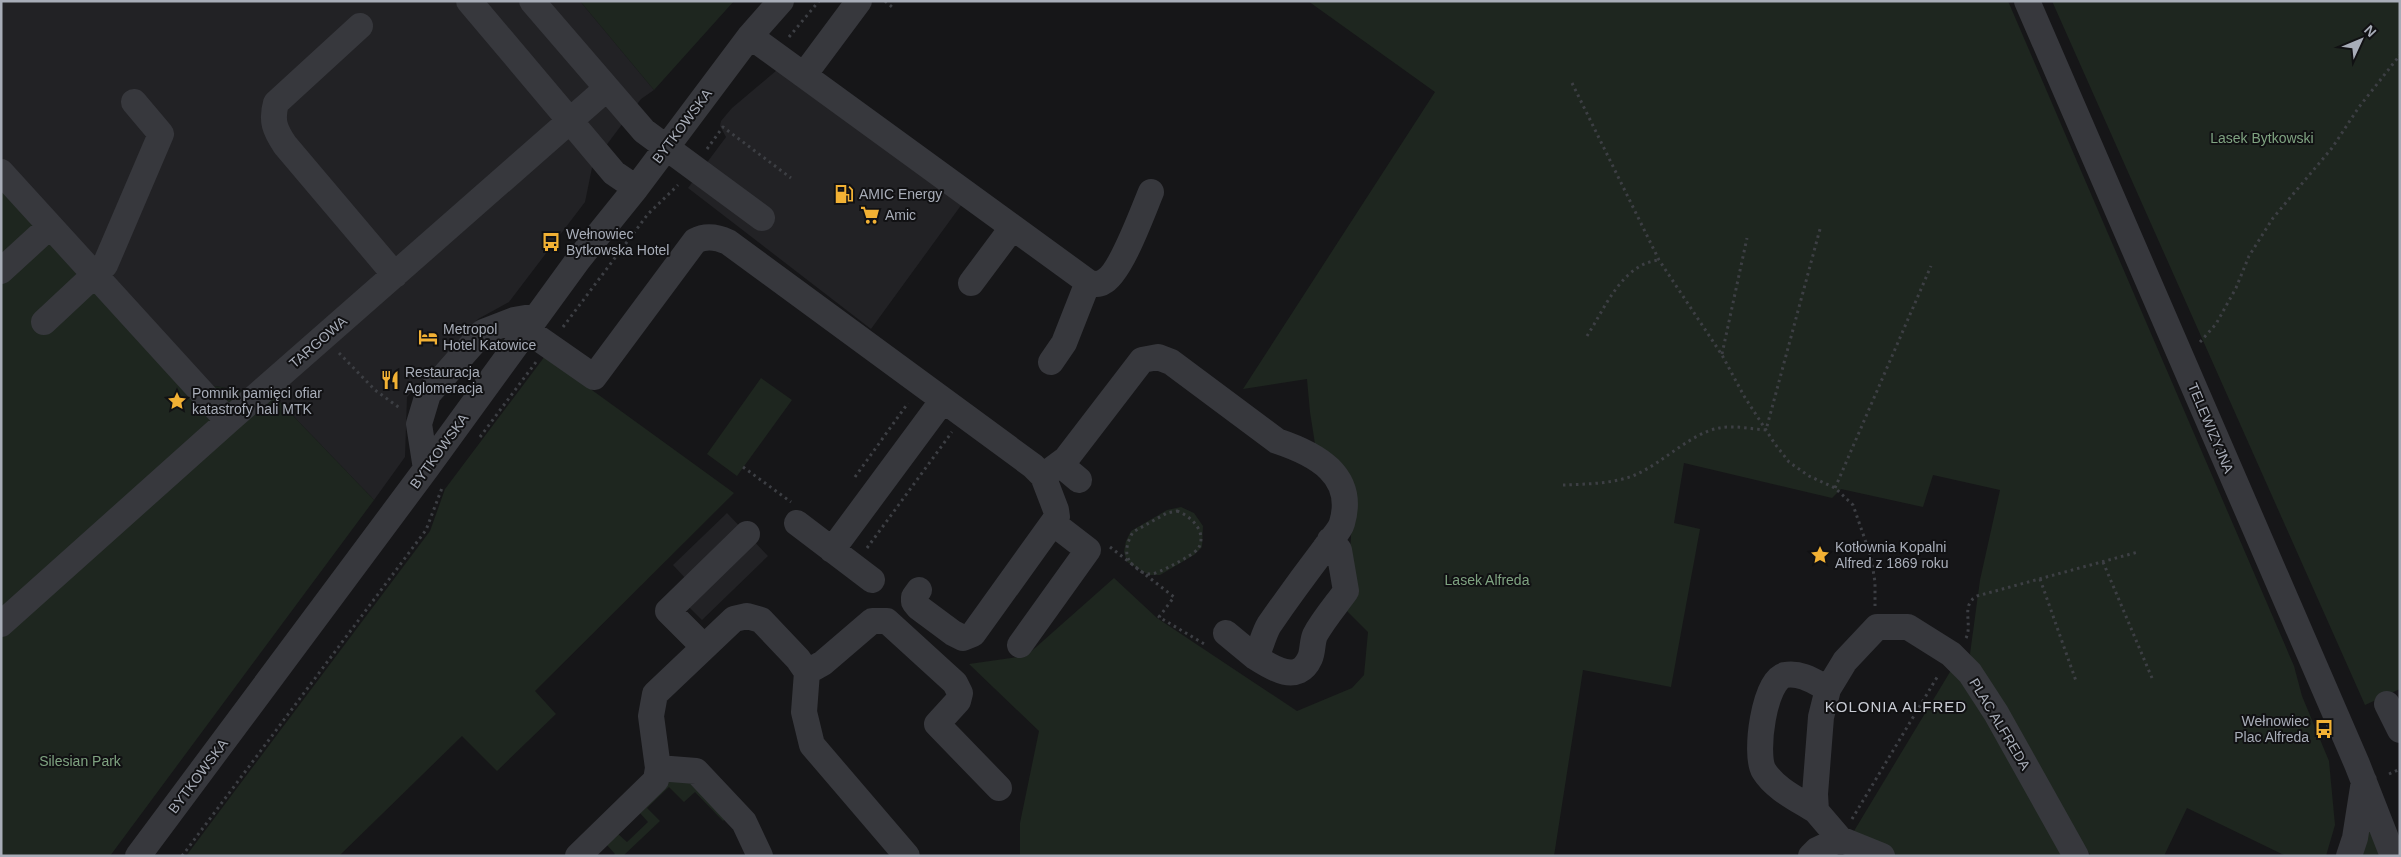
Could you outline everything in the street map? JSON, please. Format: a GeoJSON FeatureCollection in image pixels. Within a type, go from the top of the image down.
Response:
{"type":"FeatureCollection","features":[{"type":"Feature","properties":{"kind":"street"},"geometry":{"type":"LineString","coordinates":[[469,1],[569,122],[614,173],[636,188]]}},
{"type":"Feature","properties":{"kind":"street"},"geometry":{"type":"LineString","coordinates":[[532,1],[644,131],[694,166],[762,218]]}},
{"type":"Feature","properties":{"kind":"street","name":"BYTKOWSKA"},"geometry":{"type":"LineString","coordinates":[[138,856],[435,478],[532,323],[750,36],[782,1]]}},
{"type":"Feature","properties":{"kind":"street"},"geometry":{"type":"LineString","coordinates":[[804,75],[859,1]]}},
{"type":"Feature","properties":{"kind":"street","name":"TELEWIZYJNA"},"geometry":{"type":"LineString","coordinates":[[2027,1],[2364,781],[2393,856]]}},
{"type":"Feature","properties":{"kind":"street"},"geometry":{"type":"LineString","coordinates":[[360,26],[276,103],[272,116],[275,130],[285,145],[395,275]]}},
{"type":"Feature","properties":{"kind":"street"},"geometry":{"type":"LineString","coordinates":[[750,36],[1088,282],[1096,284],[1105,282],[1111,276],[1125,253],[1151,192]]}},
{"type":"Feature","properties":{"kind":"street","name":"TARGOWA"},"geometry":{"type":"LineString","coordinates":[[1,624],[228,421],[606,89]]}},
{"type":"Feature","properties":{"kind":"street"},"geometry":{"type":"LineString","coordinates":[[44,322],[104,265],[161,134],[134,102]]}},
{"type":"Feature","properties":{"kind":"street"},"geometry":{"type":"LineString","coordinates":[[1,172],[228,421]]}},
{"type":"Feature","properties":{"kind":"street"},"geometry":{"type":"LineString","coordinates":[[1,271],[50,226]]}},
{"type":"Feature","properties":{"kind":"street"},"geometry":{"type":"LineString","coordinates":[[971,283],[1012,228]]}},
{"type":"Feature","properties":{"kind":"street"},"geometry":{"type":"LineString","coordinates":[[435,478],[420,424],[428,394],[483,332],[514,320],[532,323],[549,346],[594,377],[695,241],[711,237],[728,242],[1033,466],[1061,473]]}},
{"type":"Feature","properties":{"kind":"street"},"geometry":{"type":"LineString","coordinates":[[1052,362],[1064,344],[1088,282]]}},
{"type":"Feature","properties":{"kind":"street"},"geometry":{"type":"LineString","coordinates":[[919,590],[914,597],[914,602],[918,607],[953,633],[963,638],[973,634],[1057,517],[1056,510],[1061,473],[1142,360],[1158,357],[1170,362],[1277,441],[1297,448],[1320,462],[1339,478],[1344,491],[1342,523],[1269,625],[1261,639],[1259,652],[1255,657]]}},
{"type":"Feature","properties":{"kind":"street"},"geometry":{"type":"LineString","coordinates":[[832,550],[943,400]]}},
{"type":"Feature","properties":{"kind":"street"},"geometry":{"type":"LineString","coordinates":[[798,515],[832,550],[872,580]]}},
{"type":"Feature","properties":{"kind":"street"},"geometry":{"type":"LineString","coordinates":[[1020,645],[1088,550],[1053,523]]}},
{"type":"Feature","properties":{"kind":"street"},"geometry":{"type":"LineString","coordinates":[[704,647],[668,611],[747,534]]}},
{"type":"Feature","properties":{"kind":"street"},"geometry":{"type":"LineString","coordinates":[[1217,640],[1255,657],[1284,673],[1297,672],[1306,665],[1315,636],[1346,591],[1339,550],[1330,540]]}},
{"type":"Feature","properties":{"kind":"street"},"geometry":{"type":"LineString","coordinates":[[578,856],[656,780],[658,768],[651,716],[655,694],[734,619],[747,616],[762,620],[798,658],[807,672],[804,712],[812,745],[907,856]]}},
{"type":"Feature","properties":{"kind":"street"},"geometry":{"type":"LineString","coordinates":[[807,672],[823,663],[872,621],[888,621],[955,683],[960,693],[958,701],[937,724],[999,788]]}},
{"type":"Feature","properties":{"kind":"street"},"geometry":{"type":"LineString","coordinates":[[1816,811],[1815,794],[1818,744],[1821,717],[1828,690],[1845,661],[1877,627]]}},
{"type":"Feature","properties":{"kind":"street","name":"PLAC ALFREDA"},"geometry":{"type":"LineString","coordinates":[[1877,627],[1908,627],[1951,654],[1970,673],[1996,713],[2076,856]]}},
{"type":"Feature","properties":{"kind":"street"},"geometry":{"type":"LineString","coordinates":[[1828,690],[1797,674],[1783,675],[1776,681],[1769,693],[1764,710],[1760,756],[1763,770],[1781,788],[1816,811],[1840,839],[1882,856]]}},
{"type":"Feature","properties":{"kind":"street"},"geometry":{"type":"LineString","coordinates":[[2387,704],[2400,730]]}},
{"type":"Feature","properties":{"kind":"street"},"geometry":{"type":"LineString","coordinates":[[658,768],[696,771],[744,822],[760,856]]}},
{"type":"Feature","properties":{"kind":"street"},"geometry":{"type":"LineString","coordinates":[[2349,856],[2355,838],[2364,781]]}},
{"type":"Feature","properties":{"kind":"street"},"geometry":{"type":"LineString","coordinates":[[1812,856],[1817,850],[1840,839]]}},
{"type":"Feature","properties":{"kind":"path"},"geometry":{"type":"LineString","coordinates":[[776,54],[819,1]]}},
{"type":"Feature","properties":{"kind":"path"},"geometry":{"type":"LineString","coordinates":[[885,1],[892,6]]}},
{"type":"Feature","properties":{"kind":"path"},"geometry":{"type":"LineString","coordinates":[[2196,345],[2216,324],[2236,288],[2249,256],[2273,218],[2332,148],[2359,107],[2400,55]]}},
{"type":"Feature","properties":{"kind":"path"},"geometry":{"type":"LineString","coordinates":[[1572,84],[1660,260],[1722,355],[1744,396],[1766,430],[1790,462],[1809,476],[1835,488],[1854,505],[1865,534],[1875,582],[1877,627]]}},
{"type":"Feature","properties":{"kind":"path"},"geometry":{"type":"LineString","coordinates":[[477,441],[648,214],[679,185],[723,127],[791,178]]}},
{"type":"Feature","properties":{"kind":"path"},"geometry":{"type":"LineString","coordinates":[[1766,430],[1820,229]]}},
{"type":"Feature","properties":{"kind":"path"},"geometry":{"type":"LineString","coordinates":[[1722,355],[1747,238]]}},
{"type":"Feature","properties":{"kind":"path"},"geometry":{"type":"LineString","coordinates":[[1586,336],[1621,282],[1632,271],[1646,262],[1660,260]]}},
{"type":"Feature","properties":{"kind":"path"},"geometry":{"type":"LineString","coordinates":[[1835,488],[1931,266]]}},
{"type":"Feature","properties":{"kind":"path"},"geometry":{"type":"LineString","coordinates":[[324,337],[376,390],[404,411]]}},
{"type":"Feature","properties":{"kind":"path"},"geometry":{"type":"LineString","coordinates":[[849,485],[922,384]]}},
{"type":"Feature","properties":{"kind":"path"},"geometry":{"type":"LineString","coordinates":[[1563,485],[1599,483],[1633,476],[1655,466],[1696,438],[1720,428],[1766,430]]}},
{"type":"Feature","properties":{"kind":"path"},"geometry":{"type":"LineString","coordinates":[[862,556],[953,431]]}},
{"type":"Feature","properties":{"kind":"path"},"geometry":{"type":"LineString","coordinates":[[743,467],[798,515]]}},
{"type":"Feature","properties":{"kind":"path"},"geometry":{"type":"LineString","coordinates":[[182,856],[426,530],[435,478]]}},
{"type":"Feature","properties":{"kind":"path"},"geometry":{"type":"LineString","coordinates":[[1177,511],[1192,518],[1198,526],[1200,541],[1198,549],[1154,574],[1142,572],[1135,567],[1128,562],[1126,552],[1132,532],[1167,513],[1177,511]]}},
{"type":"Feature","properties":{"kind":"path"},"geometry":{"type":"LineString","coordinates":[[1106,545],[1174,597],[1159,617],[1217,640]]}},
{"type":"Feature","properties":{"kind":"path"},"geometry":{"type":"LineString","coordinates":[[1840,839],[1951,654],[1968,636],[1970,625],[1968,606],[1971,600],[2138,552]]}},
{"type":"Feature","properties":{"kind":"path"},"geometry":{"type":"LineString","coordinates":[[2103,562],[2152,678]]}},
{"type":"Feature","properties":{"kind":"path"},"geometry":{"type":"LineString","coordinates":[[2040,579],[2076,682]]}},
{"type":"Feature","properties":{"kind":"path"},"geometry":{"type":"LineString","coordinates":[[2389,774],[2400,769]]}},
{"type":"Feature","properties":{"kind":"shaded area"},"geometry":{"type":"Polygon","coordinates":[[[1,1],[580,1],[654,90],[641,99],[593,163],[585,202],[509,302],[478,319],[407,397],[405,457],[374,500],[274,396],[173,379],[1,184],[1,1]]]}},
{"type":"Feature","properties":{"kind":"shaded area"},"geometry":{"type":"Polygon","coordinates":[[[777,70],[962,204],[871,329],[688,188],[726,137],[720,126],[721,121],[732,108],[777,70]]]}},
{"type":"Feature","properties":{"kind":"shaded area"},"geometry":{"type":"Polygon","coordinates":[[[727,513],[768,556],[702,620],[688,606],[686,579],[673,565],[727,513]]]}},
{"type":"Feature","properties":{"kind":"green space"},"geometry":{"type":"Polygon","coordinates":[[[580,1],[734,1],[654,90],[580,1]]]}},
{"type":"Feature","properties":{"kind":"green space","name":"Lasek Alfreda"},"geometry":{"type":"Polygon","coordinates":[[[1308,1],[2008,1],[2294,666],[2302,696],[2329,761],[2335,825],[2326,856],[2286,856],[2187,808],[2164,856],[2091,856],[2053,798],[1970,654],[1980,580],[2000,490],[1933,475],[1923,507],[1841,489],[1832,498],[1684,463],[1674,523],[1700,529],[1671,687],[1583,670],[1554,856],[1020,856],[1020,823],[1039,731],[969,664],[1026,656],[1114,578],[1157,618],[1297,711],[1352,688],[1364,675],[1368,632],[1347,611],[1353,498],[1316,450],[1307,379],[1243,389],[1435,92],[1308,1]]]}},
{"type":"Feature","properties":{"kind":"green space","name":"Lasek Bytkowski"},"geometry":{"type":"Polygon","coordinates":[[[2052,1],[2400,1],[2400,689],[2365,705],[2052,1]]]}},
{"type":"Feature","properties":{"kind":"green space","name":"Silesian Park"},"geometry":{"type":"Polygon","coordinates":[[[1,184],[173,379],[274,396],[374,500],[110,856],[1,856],[1,184]]]}},
{"type":"Feature","properties":{"kind":"green space"},"geometry":{"type":"Polygon","coordinates":[[[545,356],[734,493],[535,691],[556,714],[497,771],[462,736],[339,856],[186,856],[430,531],[445,489],[545,356]]]}},
{"type":"Feature","properties":{"kind":"green space"},"geometry":{"type":"Polygon","coordinates":[[[761,378],[792,400],[737,476],[707,454],[761,378]]]}},
{"type":"Feature","properties":{"kind":"green space"},"geometry":{"type":"Polygon","coordinates":[[[1181,507],[1194,513],[1203,526],[1202,547],[1194,555],[1160,575],[1149,575],[1127,562],[1124,552],[1126,541],[1131,531],[1167,510],[1181,507]]]}},
{"type":"Feature","properties":{"kind":"green space"},"geometry":{"type":"Polygon","coordinates":[[[1953,667],[2079,856],[1896,856],[1851,836],[1953,667]]]}},
{"type":"Feature","properties":{"kind":"green space"},"geometry":{"type":"Polygon","coordinates":[[[687,779],[728,817],[723,821],[695,792],[684,802],[669,787],[647,808],[660,821],[623,856],[613,856],[615,854],[606,844],[617,833],[627,842],[648,822],[639,812],[669,782],[687,779]]]}},
{"type":"Feature","properties":{"kind":"green space"},"geometry":{"type":"Polygon","coordinates":[[[2368,822],[2381,856],[2359,856],[2368,822]]]}},
{"type":"Feature","properties":{"kind":"place","name":"AMIC Energy"},"geometry":{"type":"Point","coordinates":[844,194]}},
{"type":"Feature","properties":{"kind":"place","name":"Amic"},"geometry":{"type":"Point","coordinates":[870,215]}},
{"type":"Feature","properties":{"kind":"place","name":"Wełnowiec Bytkowska Hotel"},"geometry":{"type":"Point","coordinates":[551,242]}},
{"type":"Feature","properties":{"kind":"place","name":"Metropol Hotel Katowice"},"geometry":{"type":"Point","coordinates":[428,337]}},
{"type":"Feature","properties":{"kind":"place","name":"Restauracja Aglomeracja"},"geometry":{"type":"Point","coordinates":[390,380]}},
{"type":"Feature","properties":{"kind":"place","name":"Pomnik pamięci ofiar katastrofy hali MTK"},"geometry":{"type":"Point","coordinates":[177,401]}},
{"type":"Feature","properties":{"kind":"place","name":"Kotłownia Kopalni Alfred z 1869 roku"},"geometry":{"type":"Point","coordinates":[1820,555]}},
{"type":"Feature","properties":{"kind":"place","name":"Wełnowiec Plac Alfreda"},"geometry":{"type":"Point","coordinates":[2324,729]}},
{"type":"Feature","properties":{"kind":"district","name":"KOLONIA ALFRED"},"geometry":{"type":"Point","coordinates":[1896,706]}}]}
